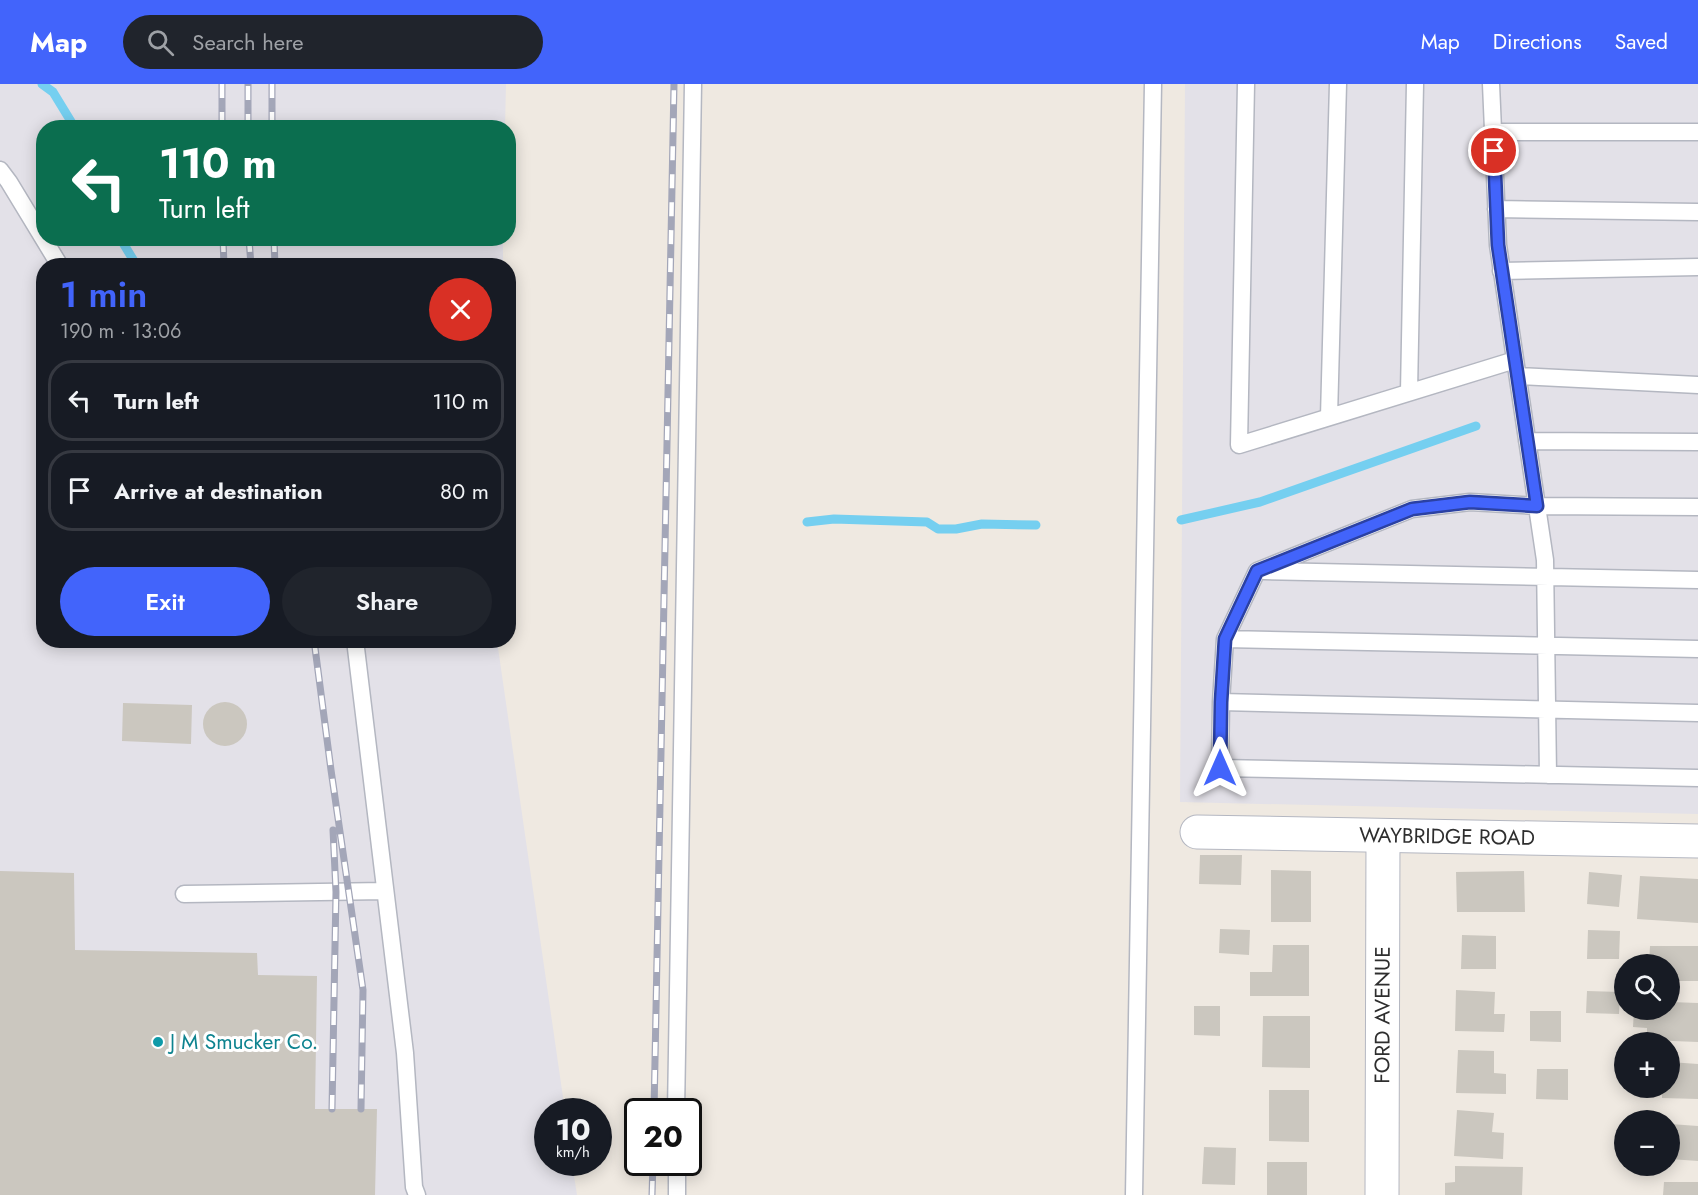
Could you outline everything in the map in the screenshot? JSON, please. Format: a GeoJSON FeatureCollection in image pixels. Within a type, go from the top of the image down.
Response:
{"type":"FeatureCollection","features":[{"type":"Feature","properties":{"kind":"street","name":"WAYBRIDGE ROAD"},"geometry":{"type":"LineString","coordinates":[[1197,832],[1698,841]]}},
{"type":"Feature","properties":{"kind":"street","name":"FORD AVENUE"},"geometry":{"type":"LineString","coordinates":[[1382,1195],[1383,836]]}},
{"type":"Feature","properties":{"kind":"lane"},"geometry":{"type":"LineString","coordinates":[[676,1098],[693,84]]}},
{"type":"Feature","properties":{"kind":"lane"},"geometry":{"type":"LineString","coordinates":[[1134,1195],[1153,84]]}},
{"type":"Feature","properties":{"kind":"lane"},"geometry":{"type":"LineString","coordinates":[[1246,84],[1239,445],[1410,392],[1516,368],[1698,385]]}},
{"type":"Feature","properties":{"kind":"lane"},"geometry":{"type":"LineString","coordinates":[[1329,417],[1338,84]]}},
{"type":"Feature","properties":{"kind":"lane"},"geometry":{"type":"LineString","coordinates":[[1410,392],[1415,84]]}},
{"type":"Feature","properties":{"kind":"lane"},"geometry":{"type":"LineString","coordinates":[[1491,84],[1501,271],[1545,560],[1548,776]]}},
{"type":"Feature","properties":{"kind":"lane"},"geometry":{"type":"LineString","coordinates":[[1493,132],[1698,132]]}},
{"type":"Feature","properties":{"kind":"lane"},"geometry":{"type":"LineString","coordinates":[[0,170],[36,226]]}},
{"type":"Feature","properties":{"kind":"lane"},"geometry":{"type":"LineString","coordinates":[[1496,209],[1698,212]]}},
{"type":"Feature","properties":{"kind":"lane"},"geometry":{"type":"LineString","coordinates":[[1501,271],[1698,267]]}},
{"type":"Feature","properties":{"kind":"lane"},"geometry":{"type":"LineString","coordinates":[[1527,441],[1698,442]]}},
{"type":"Feature","properties":{"kind":"lane"},"geometry":{"type":"LineString","coordinates":[[1698,507],[1537,506],[1470,502],[1412,509],[1257,571],[1225,639],[1220,768],[1698,778]]}},
{"type":"Feature","properties":{"kind":"lane"},"geometry":{"type":"LineString","coordinates":[[1257,571],[1698,580]]}},
{"type":"Feature","properties":{"kind":"lane"},"geometry":{"type":"LineString","coordinates":[[1225,639],[1698,649]]}},
{"type":"Feature","properties":{"kind":"lane"},"geometry":{"type":"LineString","coordinates":[[356,648],[405,1053],[414,1187],[417,1195]]}},
{"type":"Feature","properties":{"kind":"lane"},"geometry":{"type":"LineString","coordinates":[[1221,702],[1698,713]]}},
{"type":"Feature","properties":{"kind":"lane"},"geometry":{"type":"LineString","coordinates":[[184,894],[385,891]]}},
{"type":"Feature","properties":{"kind":"lane"},"geometry":{"type":"LineString","coordinates":[[677,1176],[677,1195]]}},
{"type":"Feature","properties":{"kind":"shaded area"},"geometry":{"type":"Polygon","coordinates":[[[0,84],[506,84],[505,120],[36,120],[36,246],[503,246],[503,258],[36,258],[36,648],[498,648],[563,1098],[534,1098],[534,1176],[574,1176],[577,1195],[0,1195],[0,84]]]}},
{"type":"Feature","properties":{"kind":"shaded area"},"geometry":{"type":"Polygon","coordinates":[[[1185,84],[1698,84],[1698,814],[1180,802],[1185,84]]]}},
{"type":"Feature","properties":{"kind":"building"},"geometry":{"type":"Polygon","coordinates":[[[225,702],[234,703],[241,708],[246,715],[246,733],[241,740],[234,745],[225,746],[216,745],[209,740],[204,733],[203,724],[204,715],[209,708],[216,703],[225,702]]]}},
{"type":"Feature","properties":{"kind":"building"},"geometry":{"type":"Polygon","coordinates":[[[123,703],[192,705],[191,744],[122,741],[123,703]]]}},
{"type":"Feature","properties":{"kind":"building"},"geometry":{"type":"Polygon","coordinates":[[[1200,855],[1242,855],[1241,885],[1199,884],[1200,855]]]}},
{"type":"Feature","properties":{"kind":"building"},"geometry":{"type":"Polygon","coordinates":[[[1271,870],[1311,871],[1311,922],[1271,922],[1271,870]]]}},
{"type":"Feature","properties":{"kind":"building","name":"J M Smucker Co."},"geometry":{"type":"Polygon","coordinates":[[[0,871],[74,873],[75,950],[257,953],[258,975],[317,976],[315,1109],[377,1109],[375,1195],[0,1195],[0,871]]]}},
{"type":"Feature","properties":{"kind":"building"},"geometry":{"type":"Polygon","coordinates":[[[1524,871],[1525,912],[1457,912],[1456,872],[1524,871]]]}},
{"type":"Feature","properties":{"kind":"building"},"geometry":{"type":"Polygon","coordinates":[[[1589,872],[1622,875],[1619,907],[1587,904],[1589,872]]]}},
{"type":"Feature","properties":{"kind":"building"},"geometry":{"type":"Polygon","coordinates":[[[1640,876],[1698,879],[1698,923],[1637,919],[1640,876]]]}},
{"type":"Feature","properties":{"kind":"building"},"geometry":{"type":"Polygon","coordinates":[[[1220,929],[1250,930],[1249,955],[1219,953],[1220,929]]]}},
{"type":"Feature","properties":{"kind":"building"},"geometry":{"type":"Polygon","coordinates":[[[1588,930],[1620,931],[1619,954],[1614,954],[1614,959],[1587,959],[1588,930]]]}},
{"type":"Feature","properties":{"kind":"building"},"geometry":{"type":"Polygon","coordinates":[[[1462,935],[1496,936],[1496,969],[1461,969],[1462,935]]]}},
{"type":"Feature","properties":{"kind":"building"},"geometry":{"type":"Polygon","coordinates":[[[1273,945],[1309,945],[1309,996],[1250,996],[1250,972],[1272,972],[1273,945]]]}},
{"type":"Feature","properties":{"kind":"building"},"geometry":{"type":"Polygon","coordinates":[[[1650,946],[1698,946],[1698,981],[1680,981],[1680,954],[1650,954],[1650,946]]]}},
{"type":"Feature","properties":{"kind":"building"},"geometry":{"type":"Polygon","coordinates":[[[1456,990],[1495,992],[1494,1014],[1505,1014],[1504,1032],[1455,1031],[1456,990]]]}},
{"type":"Feature","properties":{"kind":"building"},"geometry":{"type":"Polygon","coordinates":[[[1587,991],[1614,992],[1614,1014],[1586,1013],[1587,991]]]}},
{"type":"Feature","properties":{"kind":"building"},"geometry":{"type":"Polygon","coordinates":[[[1680,1002],[1698,1003],[1698,1042],[1680,1041],[1680,1032],[1647,1032],[1647,1028],[1633,1027],[1633,1020],[1680,1020],[1680,1002]]]}},
{"type":"Feature","properties":{"kind":"building"},"geometry":{"type":"Polygon","coordinates":[[[1194,1006],[1220,1006],[1220,1036],[1194,1035],[1194,1006]]]}},
{"type":"Feature","properties":{"kind":"building"},"geometry":{"type":"Polygon","coordinates":[[[1530,1011],[1561,1011],[1561,1042],[1530,1041],[1530,1011]]]}},
{"type":"Feature","properties":{"kind":"building"},"geometry":{"type":"Polygon","coordinates":[[[1263,1016],[1310,1016],[1310,1068],[1262,1067],[1263,1016]]]}},
{"type":"Feature","properties":{"kind":"building"},"geometry":{"type":"Polygon","coordinates":[[[1458,1050],[1494,1051],[1494,1073],[1506,1074],[1506,1094],[1456,1093],[1458,1050]]]}},
{"type":"Feature","properties":{"kind":"building"},"geometry":{"type":"Polygon","coordinates":[[[1680,1063],[1698,1064],[1698,1099],[1662,1098],[1680,1098],[1680,1063]]]}},
{"type":"Feature","properties":{"kind":"building"},"geometry":{"type":"Polygon","coordinates":[[[1537,1069],[1568,1069],[1568,1100],[1536,1099],[1537,1069]]]}},
{"type":"Feature","properties":{"kind":"building"},"geometry":{"type":"Polygon","coordinates":[[[1269,1090],[1309,1090],[1309,1142],[1269,1141],[1269,1090]]]}},
{"type":"Feature","properties":{"kind":"building"},"geometry":{"type":"Polygon","coordinates":[[[1457,1110],[1494,1113],[1492,1132],[1504,1133],[1503,1159],[1454,1156],[1457,1110]]]}},
{"type":"Feature","properties":{"kind":"building"},"geometry":{"type":"Polygon","coordinates":[[[1680,1125],[1698,1126],[1698,1161],[1680,1160],[1680,1125]]]}},
{"type":"Feature","properties":{"kind":"building"},"geometry":{"type":"Polygon","coordinates":[[[1204,1147],[1236,1148],[1235,1185],[1202,1184],[1204,1147]]]}},
{"type":"Feature","properties":{"kind":"building"},"geometry":{"type":"Polygon","coordinates":[[[1267,1162],[1307,1162],[1307,1195],[1267,1195],[1267,1162]]]}},
{"type":"Feature","properties":{"kind":"building"},"geometry":{"type":"Polygon","coordinates":[[[1455,1166],[1523,1167],[1522,1195],[1445,1195],[1445,1183],[1455,1182],[1455,1166]]]}},
{"type":"Feature","properties":{"kind":"building"},"geometry":{"type":"Polygon","coordinates":[[[1664,1182],[1698,1182],[1698,1195],[1663,1195],[1664,1182]]]}},
{"type":"Feature","properties":{"kind":"waterway"},"geometry":{"type":"LineString","coordinates":[[42,84],[53,92],[70,120]]}},
{"type":"Feature","properties":{"kind":"waterway"},"geometry":{"type":"LineString","coordinates":[[125,246],[132,258]]}},
{"type":"Feature","properties":{"kind":"waterway"},"geometry":{"type":"LineString","coordinates":[[1181,520],[1260,502],[1476,426]]}},
{"type":"Feature","properties":{"kind":"waterway"},"geometry":{"type":"LineString","coordinates":[[807,522],[834,519],[927,522],[938,529],[956,529],[982,524],[1036,525]]}},
{"type":"Feature","properties":{"kind":"railway"},"geometry":{"type":"LineString","coordinates":[[222,84],[222,120]]}},
{"type":"Feature","properties":{"kind":"railway"},"geometry":{"type":"LineString","coordinates":[[248,84],[248,120]]}},
{"type":"Feature","properties":{"kind":"railway"},"geometry":{"type":"LineString","coordinates":[[272,84],[272,120]]}},
{"type":"Feature","properties":{"kind":"railway"},"geometry":{"type":"LineString","coordinates":[[654,1098],[674,84]]}},
{"type":"Feature","properties":{"kind":"railway"},"geometry":{"type":"LineString","coordinates":[[223,246],[224,258]]}},
{"type":"Feature","properties":{"kind":"railway"},"geometry":{"type":"LineString","coordinates":[[250,246],[250,258]]}},
{"type":"Feature","properties":{"kind":"railway"},"geometry":{"type":"LineString","coordinates":[[274,246],[275,258]]}},
{"type":"Feature","properties":{"kind":"railway"},"geometry":{"type":"LineString","coordinates":[[315,648],[363,990],[361,1109]]}},
{"type":"Feature","properties":{"kind":"railway"},"geometry":{"type":"LineString","coordinates":[[332,1109],[336,892],[333,830]]}},
{"type":"Feature","properties":{"kind":"railway"},"geometry":{"type":"LineString","coordinates":[[652,1195],[653,1176]]}},
{"type":"Feature","properties":{"kind":"place","name":"J M Smucker Co."},"geometry":{"type":"Point","coordinates":[158,1042]}},
{"type":"Feature","properties":{"kind":"route"},"geometry":{"type":"LineString","coordinates":[[1220,768],[1225,639],[1257,571],[1412,509],[1470,502],[1537,506],[1498,245],[1494,151]]}}]}
